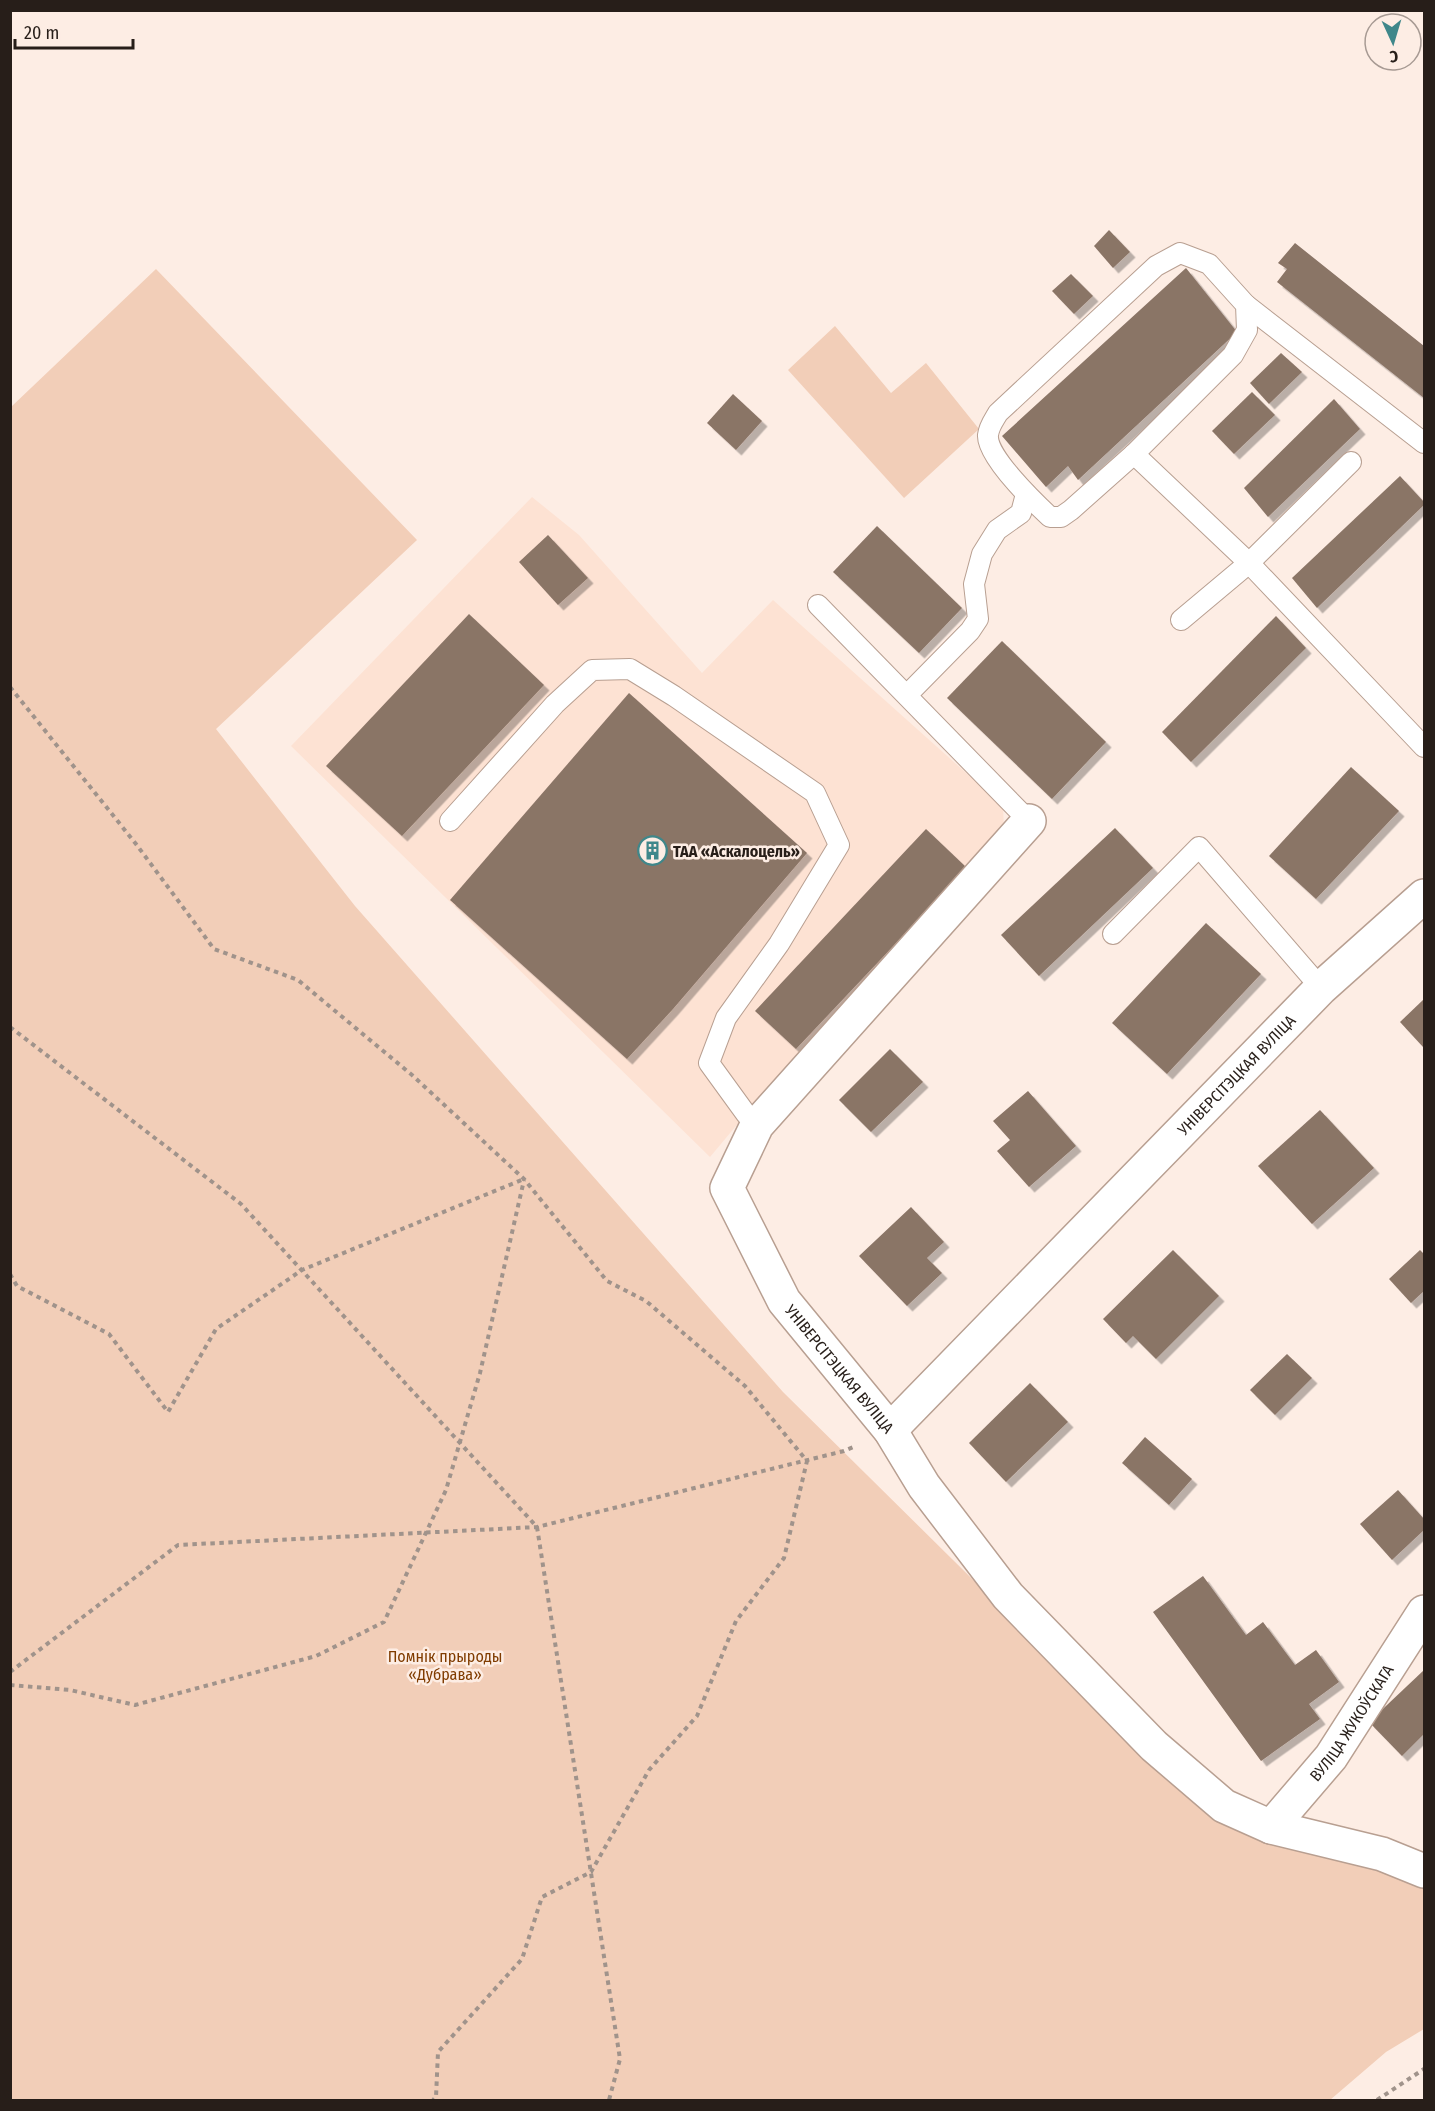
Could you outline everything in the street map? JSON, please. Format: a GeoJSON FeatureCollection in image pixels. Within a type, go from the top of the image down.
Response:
{"type":"FeatureCollection","features":[{"type":"Feature","properties":{"kind":"street","name":"УНІВЕРСІТЭЦКАЯ ВУЛІЦА"},"geometry":{"type":"LineString","coordinates":[[1029,821],[757,1125],[727,1188],[784,1301],[890,1430],[1321,988],[1425,896]]}},
{"type":"Feature","properties":{"kind":"street"},"geometry":{"type":"LineString","coordinates":[[890,1430],[924,1486],[1008,1596],[1154,1746],[1224,1806],[1271,1827],[1382,1854],[1425,1871]]}},
{"type":"Feature","properties":{"kind":"street","name":"ВУЛІЦА ЖУКОЎСКАГА"},"geometry":{"type":"LineString","coordinates":[[1271,1827],[1331,1757],[1425,1612]]}},
{"type":"Feature","properties":{"kind":"lane"},"geometry":{"type":"LineString","coordinates":[[1246,305],[1247,330],[1233,355],[1134,454],[1071,510],[1060,517],[1050,517],[1026,495],[992,450],[988,437],[991,425],[998,413],[1156,266],[1180,254],[1209,264],[1246,305],[1425,443]]}},
{"type":"Feature","properties":{"kind":"lane"},"geometry":{"type":"LineString","coordinates":[[1134,454],[1250,563],[1425,747]]}},
{"type":"Feature","properties":{"kind":"lane"},"geometry":{"type":"LineString","coordinates":[[1181,620],[1250,563],[1352,462]]}},
{"type":"Feature","properties":{"kind":"lane"},"geometry":{"type":"LineString","coordinates":[[907,695],[970,631],[978,619],[974,584],[982,554],[997,530],[1021,513],[1026,495]]}},
{"type":"Feature","properties":{"kind":"lane"},"geometry":{"type":"LineString","coordinates":[[818,604],[1029,821]]}},
{"type":"Feature","properties":{"kind":"lane"},"geometry":{"type":"LineString","coordinates":[[450,821],[555,704],[592,670],[630,669],[674,696],[815,793],[839,845],[779,944],[726,1018],[709,1063],[746,1114],[757,1125]]}},
{"type":"Feature","properties":{"kind":"lane"},"geometry":{"type":"LineString","coordinates":[[1113,934],[1199,847],[1321,988]]}},
{"type":"Feature","properties":{"kind":"path"},"geometry":{"type":"LineString","coordinates":[[10,687],[136,844],[214,949],[298,980],[412,1075],[524,1179],[607,1281],[646,1301],[745,1386],[807,1461]]}},
{"type":"Feature","properties":{"kind":"path"},"geometry":{"type":"LineString","coordinates":[[10,1028],[241,1204],[537,1527],[621,2059],[609,2100]]}},
{"type":"Feature","properties":{"kind":"path"},"geometry":{"type":"LineString","coordinates":[[10,1274],[17,1286],[109,1334],[168,1412],[216,1329],[302,1270],[524,1179]]}},
{"type":"Feature","properties":{"kind":"path"},"geometry":{"type":"LineString","coordinates":[[10,1685],[70,1690],[135,1705],[316,1656],[384,1622],[446,1490],[480,1373],[524,1179]]}},
{"type":"Feature","properties":{"kind":"path"},"geometry":{"type":"LineString","coordinates":[[10,1672],[178,1545],[537,1527],[844,1451],[890,1430]]}},
{"type":"Feature","properties":{"kind":"path"},"geometry":{"type":"LineString","coordinates":[[433,2100],[436,2097],[438,2052],[522,1959],[542,1897],[591,1872],[649,1770],[697,1716],[736,1622],[784,1558],[807,1461]]}},
{"type":"Feature","properties":{"kind":"path"},"geometry":{"type":"LineString","coordinates":[[1377,2100],[1425,2069]]}},
{"type":"Feature","properties":{"kind":"shaded area"},"geometry":{"type":"Polygon","coordinates":[[[532,497],[579,535],[702,673],[773,600],[1003,806],[1004,830],[746,1114],[710,1157],[291,746],[532,497]]]}},
{"type":"Feature","properties":{"kind":"green space","name":"Помнік прыроды «Дубрава»"},"geometry":{"type":"Polygon","coordinates":[[[156,269],[417,540],[216,729],[355,906],[783,1392],[1200,1804],[1288,1846],[1424,1884],[1424,2029],[1386,2052],[1330,2100],[11,2100],[11,407],[156,269]]]}},
{"type":"Feature","properties":{"kind":"green space"},"geometry":{"type":"Polygon","coordinates":[[[835,326],[891,393],[926,363],[979,429],[904,498],[788,370],[835,326]]]}},
{"type":"Feature","properties":{"kind":"building"},"geometry":{"type":"Polygon","coordinates":[[[1109,230],[1130,252],[1113,268],[1094,246],[1109,230]]]}},
{"type":"Feature","properties":{"kind":"building"},"geometry":{"type":"Polygon","coordinates":[[[1295,243],[1424,346],[1424,398],[1277,282],[1287,269],[1278,263],[1295,243]]]}},
{"type":"Feature","properties":{"kind":"building"},"geometry":{"type":"Polygon","coordinates":[[[1186,268],[1237,332],[1078,480],[1068,466],[1046,487],[1002,436],[1186,268]]]}},
{"type":"Feature","properties":{"kind":"building"},"geometry":{"type":"Polygon","coordinates":[[[1071,274],[1093,296],[1074,314],[1052,291],[1071,274]]]}},
{"type":"Feature","properties":{"kind":"building"},"geometry":{"type":"Polygon","coordinates":[[[1281,353],[1302,372],[1269,404],[1250,383],[1281,353]]]}},
{"type":"Feature","properties":{"kind":"building"},"geometry":{"type":"Polygon","coordinates":[[[1252,392],[1275,415],[1234,454],[1212,431],[1252,392]]]}},
{"type":"Feature","properties":{"kind":"building"},"geometry":{"type":"Polygon","coordinates":[[[733,394],[762,421],[736,450],[707,423],[733,394]]]}},
{"type":"Feature","properties":{"kind":"building"},"geometry":{"type":"Polygon","coordinates":[[[1334,399],[1360,429],[1268,517],[1244,488],[1334,399]]]}},
{"type":"Feature","properties":{"kind":"building"},"geometry":{"type":"Polygon","coordinates":[[[1400,476],[1424,502],[1424,505],[1317,608],[1292,578],[1400,476]]]}},
{"type":"Feature","properties":{"kind":"building"},"geometry":{"type":"Polygon","coordinates":[[[877,526],[962,608],[919,653],[833,572],[877,526]]]}},
{"type":"Feature","properties":{"kind":"building"},"geometry":{"type":"Polygon","coordinates":[[[548,535],[588,578],[558,605],[519,562],[548,535]]]}},
{"type":"Feature","properties":{"kind":"building"},"geometry":{"type":"Polygon","coordinates":[[[469,614],[544,685],[402,836],[326,766],[469,614]]]}},
{"type":"Feature","properties":{"kind":"building"},"geometry":{"type":"Polygon","coordinates":[[[1276,616],[1306,648],[1191,762],[1162,732],[1276,616]]]}},
{"type":"Feature","properties":{"kind":"building"},"geometry":{"type":"Polygon","coordinates":[[[1002,641],[1106,742],[1052,799],[947,698],[1002,641]]]}},
{"type":"Feature","properties":{"kind":"building","name":"ТАА «Аскалоцель»"},"geometry":{"type":"Polygon","coordinates":[[[629,693],[807,853],[627,1059],[450,900],[629,693]]]}},
{"type":"Feature","properties":{"kind":"building"},"geometry":{"type":"Polygon","coordinates":[[[1351,767],[1399,811],[1316,899],[1269,856],[1351,767]]]}},
{"type":"Feature","properties":{"kind":"building"},"geometry":{"type":"Polygon","coordinates":[[[1115,828],[1153,868],[1039,976],[1001,935],[1115,828]]]}},
{"type":"Feature","properties":{"kind":"building"},"geometry":{"type":"Polygon","coordinates":[[[926,829],[967,868],[796,1049],[755,1011],[926,829]]]}},
{"type":"Feature","properties":{"kind":"building"},"geometry":{"type":"Polygon","coordinates":[[[1206,923],[1261,974],[1167,1074],[1112,1023],[1206,923]]]}},
{"type":"Feature","properties":{"kind":"building"},"geometry":{"type":"Polygon","coordinates":[[[1424,999],[1424,1048],[1400,1022],[1424,999]]]}},
{"type":"Feature","properties":{"kind":"building"},"geometry":{"type":"Polygon","coordinates":[[[890,1049],[923,1082],[871,1132],[839,1100],[890,1049]]]}},
{"type":"Feature","properties":{"kind":"building"},"geometry":{"type":"Polygon","coordinates":[[[1028,1091],[1076,1146],[1029,1187],[997,1151],[1010,1140],[993,1121],[1028,1091]]]}},
{"type":"Feature","properties":{"kind":"building"},"geometry":{"type":"Polygon","coordinates":[[[1320,1110],[1374,1168],[1312,1224],[1258,1166],[1320,1110]]]}},
{"type":"Feature","properties":{"kind":"building"},"geometry":{"type":"Polygon","coordinates":[[[911,1207],[944,1242],[927,1258],[942,1273],[907,1306],[859,1256],[911,1207]]]}},
{"type":"Feature","properties":{"kind":"building"},"geometry":{"type":"Polygon","coordinates":[[[1173,1250],[1219,1296],[1156,1359],[1133,1336],[1126,1343],[1103,1319],[1173,1250]]]}},
{"type":"Feature","properties":{"kind":"building"},"geometry":{"type":"Polygon","coordinates":[[[1420,1250],[1424,1254],[1424,1291],[1411,1303],[1389,1279],[1420,1250]]]}},
{"type":"Feature","properties":{"kind":"building"},"geometry":{"type":"Polygon","coordinates":[[[1287,1354],[1312,1378],[1275,1415],[1250,1390],[1287,1354]]]}},
{"type":"Feature","properties":{"kind":"building"},"geometry":{"type":"Polygon","coordinates":[[[1030,1383],[1068,1422],[1006,1482],[969,1443],[1030,1383]]]}},
{"type":"Feature","properties":{"kind":"building"},"geometry":{"type":"Polygon","coordinates":[[[1145,1437],[1192,1479],[1169,1505],[1122,1463],[1145,1437]]]}},
{"type":"Feature","properties":{"kind":"building"},"geometry":{"type":"Polygon","coordinates":[[[1398,1490],[1424,1519],[1424,1530],[1392,1560],[1360,1524],[1398,1490]]]}},
{"type":"Feature","properties":{"kind":"building"},"geometry":{"type":"Polygon","coordinates":[[[1203,1576],[1246,1635],[1263,1622],[1295,1665],[1316,1650],[1339,1682],[1309,1704],[1320,1719],[1261,1761],[1153,1612],[1203,1576]]]}},
{"type":"Feature","properties":{"kind":"building"},"geometry":{"type":"Polygon","coordinates":[[[1424,1670],[1424,1734],[1402,1756],[1369,1722],[1424,1670]]]}},
{"type":"Feature","properties":{"kind":"place","name":"ТАА «Аскалоцель»"},"geometry":{"type":"Point","coordinates":[652,851]}}]}
